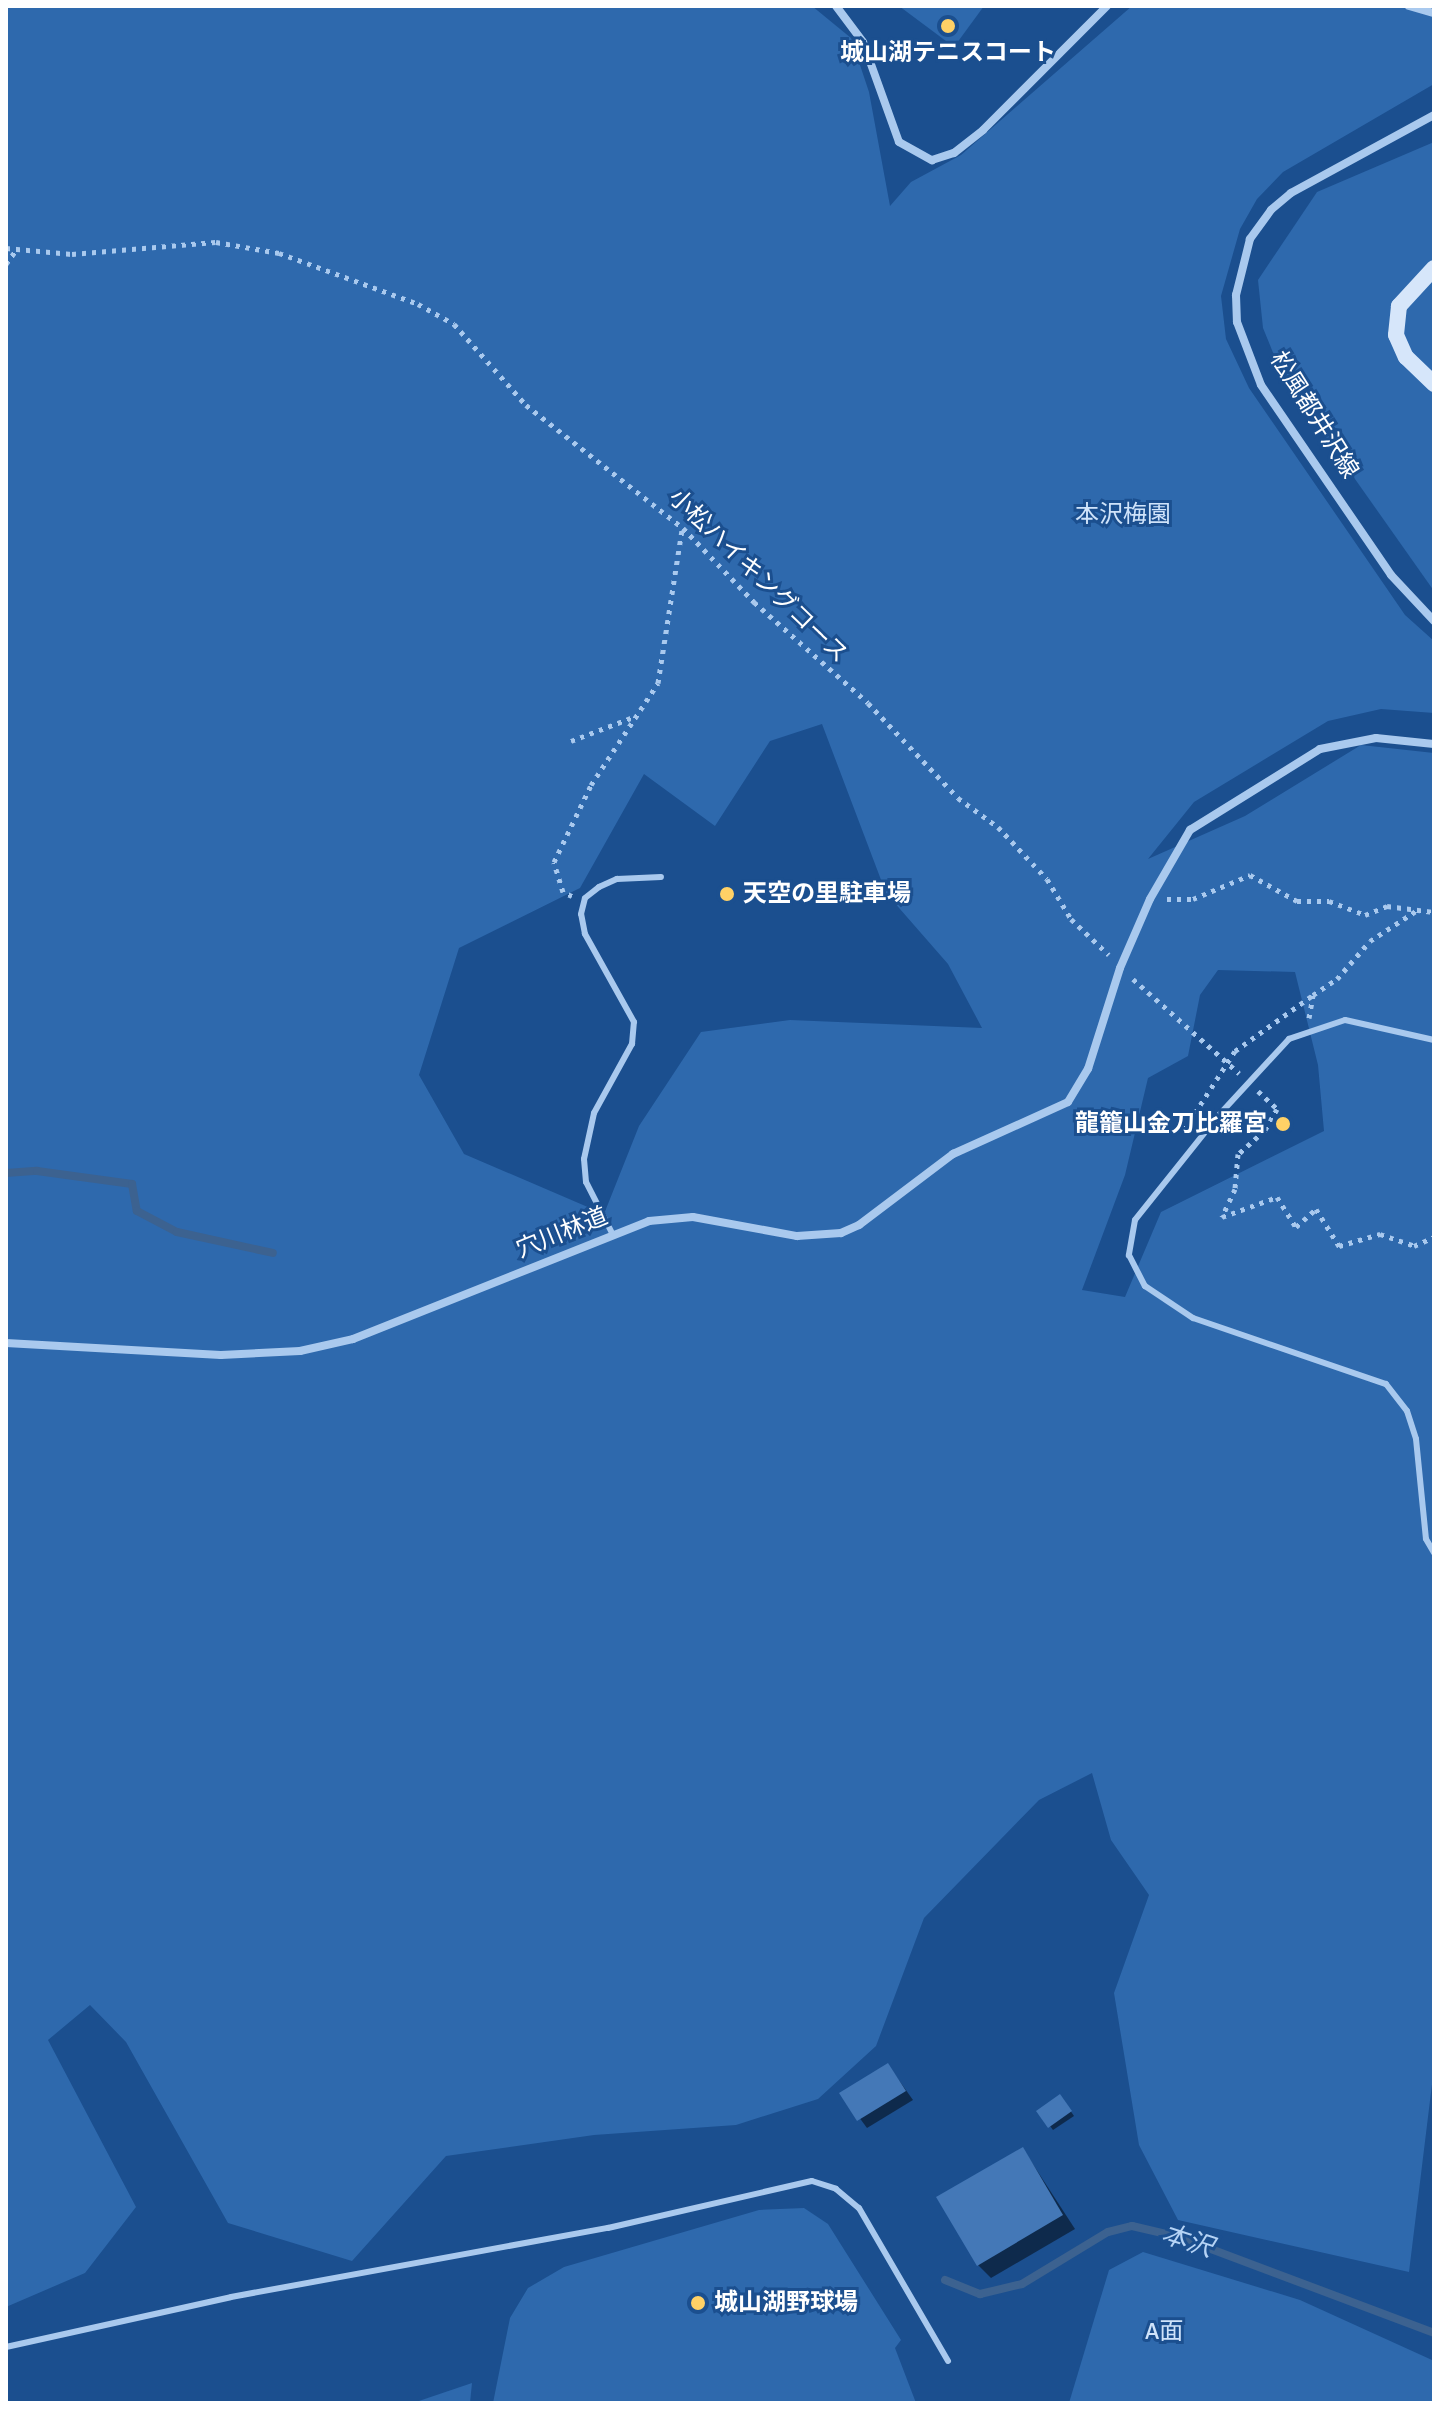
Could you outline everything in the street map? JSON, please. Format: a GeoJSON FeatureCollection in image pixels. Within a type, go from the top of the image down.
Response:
{"type":"FeatureCollection","features":[{"type":"Feature","properties":{"kind":"street"},"geometry":{"type":"LineString","coordinates":[[836,6],[863,42],[899,142],[932,160],[954,153],[983,130],[1107,6]]}},
{"type":"Feature","properties":{"kind":"street"},"geometry":{"type":"LineString","coordinates":[[1409,6],[1434,13]]}},
{"type":"Feature","properties":{"kind":"street","name":"松風都井沢線"},"geometry":{"type":"LineString","coordinates":[[1434,115],[1291,193],[1271,210],[1250,239],[1236,295],[1240,333],[1261,385],[1391,575],[1434,621]]}},
{"type":"Feature","properties":{"kind":"street"},"geometry":{"type":"LineString","coordinates":[[1434,268],[1399,306],[1396,335],[1406,357],[1434,384]]}},
{"type":"Feature","properties":{"kind":"street","name":"穴川林道"},"geometry":{"type":"LineString","coordinates":[[6,1343],[221,1355],[332,1346],[612,1233],[649,1221],[693,1217],[775,1234],[841,1233],[874,1216],[953,1154],[1068,1102],[1088,1069],[1120,968],[1150,899],[1190,830],[1320,749],[1376,738],[1434,744]]}},
{"type":"Feature","properties":{"kind":"lane"},"geometry":{"type":"LineString","coordinates":[[612,1233],[586,1182],[584,1159],[594,1113],[632,1044],[634,1022],[585,934],[581,914],[584,901],[617,879],[661,877]]}},
{"type":"Feature","properties":{"kind":"lane"},"geometry":{"type":"LineString","coordinates":[[1434,1040],[1345,1020],[1302,1031],[1248,1081],[1135,1220],[1129,1255],[1145,1286],[1193,1318],[1386,1384],[1407,1411],[1416,1439],[1426,1539],[1434,1553]]}},
{"type":"Feature","properties":{"kind":"lane"},"geometry":{"type":"LineString","coordinates":[[6,2347],[231,2297],[608,2228],[812,2181],[836,2189],[859,2208],[948,2361]]}},
{"type":"Feature","properties":{"kind":"path","name":"小松ハイキングコース"},"geometry":{"type":"LineString","coordinates":[[6,248],[72,254],[216,242],[279,253],[418,304],[454,324],[526,405],[561,436],[683,528],[754,602],[868,703],[958,798],[1015,843],[1047,879],[1071,919],[1120,968],[1185,1023],[1277,1109],[1265,1130],[1238,1154],[1235,1189],[1222,1217],[1277,1197],[1296,1227],[1316,1209],[1339,1246],[1380,1234],[1414,1246],[1434,1237]]}},
{"type":"Feature","properties":{"kind":"path"},"geometry":{"type":"LineString","coordinates":[[6,264],[16,250]]}},
{"type":"Feature","properties":{"kind":"path"},"geometry":{"type":"LineString","coordinates":[[584,901],[563,892],[554,862],[591,785],[641,714],[658,683],[683,528]]}},
{"type":"Feature","properties":{"kind":"path"},"geometry":{"type":"LineString","coordinates":[[571,741],[641,714]]}},
{"type":"Feature","properties":{"kind":"path"},"geometry":{"type":"LineString","coordinates":[[1150,899],[1193,899],[1250,875],[1297,901],[1329,901],[1365,915],[1387,906],[1434,912]]}},
{"type":"Feature","properties":{"kind":"path"},"geometry":{"type":"LineString","coordinates":[[1302,1031],[1313,995],[1337,979],[1370,941],[1417,910]]}},
{"type":"Feature","properties":{"kind":"green space","name":"本沢梅園"},"geometry":{"type":"Polygon","coordinates":[[[6,6],[812,6],[851,38],[869,92],[890,206],[911,182],[961,155],[1132,6],[1416,6],[1434,14],[1434,84],[1283,172],[1257,199],[1240,229],[1221,296],[1226,339],[1249,388],[1405,615],[1434,641],[1434,713],[1381,709],[1328,721],[1194,802],[1148,859],[1245,816],[1361,745],[1434,753],[1434,2068],[1409,2272],[1178,2220],[1139,2145],[1114,1993],[1149,1895],[1111,1840],[1092,1773],[1039,1800],[924,1918],[876,2046],[818,2099],[736,2125],[594,2135],[446,2156],[352,2261],[228,2223],[126,2042],[90,2005],[48,2040],[136,2207],[85,2273],[6,2307],[6,6]],[[822,724],[770,741],[715,826],[644,774],[580,888],[459,948],[419,1075],[464,1154],[604,1214],[639,1126],[701,1032],[790,1020],[982,1028],[948,964],[886,893],[822,724]],[[1218,970],[1200,995],[1188,1056],[1148,1078],[1125,1175],[1082,1290],[1125,1297],[1161,1212],[1324,1131],[1318,1065],[1295,972],[1218,970]]]}},
{"type":"Feature","properties":{"kind":"green space","name":"城山湖テニスコート"},"geometry":{"type":"Polygon","coordinates":[[[899,6],[984,6],[954,47],[899,6]]]}},
{"type":"Feature","properties":{"kind":"green space"},"geometry":{"type":"Polygon","coordinates":[[[1434,142],[1434,591],[1283,377],[1263,328],[1258,280],[1317,192],[1434,142]]]}},
{"type":"Feature","properties":{"kind":"green space","name":"城山湖野球場"},"geometry":{"type":"Polygon","coordinates":[[[804,2208],[828,2224],[901,2340],[895,2348],[916,2403],[493,2403],[510,2318],[528,2288],[564,2267],[759,2210],[804,2208]]]}},
{"type":"Feature","properties":{"kind":"green space","name":"A面"},"geometry":{"type":"Polygon","coordinates":[[[1143,2252],[1300,2300],[1432,2360],[1434,2403],[1069,2403],[1109,2270],[1143,2252]]]}},
{"type":"Feature","properties":{"kind":"green space"},"geometry":{"type":"Polygon","coordinates":[[[472,2383],[470,2403],[413,2403],[472,2383]]]}},
{"type":"Feature","properties":{"kind":"building"},"geometry":{"type":"Polygon","coordinates":[[[888,2063],[906,2091],[857,2121],[839,2093],[888,2063]]]}},
{"type":"Feature","properties":{"kind":"building"},"geometry":{"type":"Polygon","coordinates":[[[1060,2094],[1072,2111],[1048,2128],[1036,2111],[1060,2094]]]}},
{"type":"Feature","properties":{"kind":"building"},"geometry":{"type":"Polygon","coordinates":[[[1023,2147],[1063,2215],[977,2266],[936,2197],[1023,2147]]]}},
{"type":"Feature","properties":{"kind":"waterway"},"geometry":{"type":"LineString","coordinates":[[6,1173],[37,1171],[132,1184],[137,1211],[177,1232],[273,1253]]}},
{"type":"Feature","properties":{"kind":"waterway","name":"本沢"},"geometry":{"type":"LineString","coordinates":[[945,2280],[980,2294],[1022,2284],[1108,2232],[1132,2226],[1179,2237],[1434,2333]]}},
{"type":"Feature","properties":{"kind":"place","name":"城山湖テニスコート"},"geometry":{"type":"Point","coordinates":[948,26]}},
{"type":"Feature","properties":{"kind":"place","name":"天空の里駐車場"},"geometry":{"type":"Point","coordinates":[727,894]}},
{"type":"Feature","properties":{"kind":"place","name":"龍籠山金刀比羅宮"},"geometry":{"type":"Point","coordinates":[1283,1124]}},
{"type":"Feature","properties":{"kind":"place","name":"城山湖野球場"},"geometry":{"type":"Point","coordinates":[698,2303]}}]}
